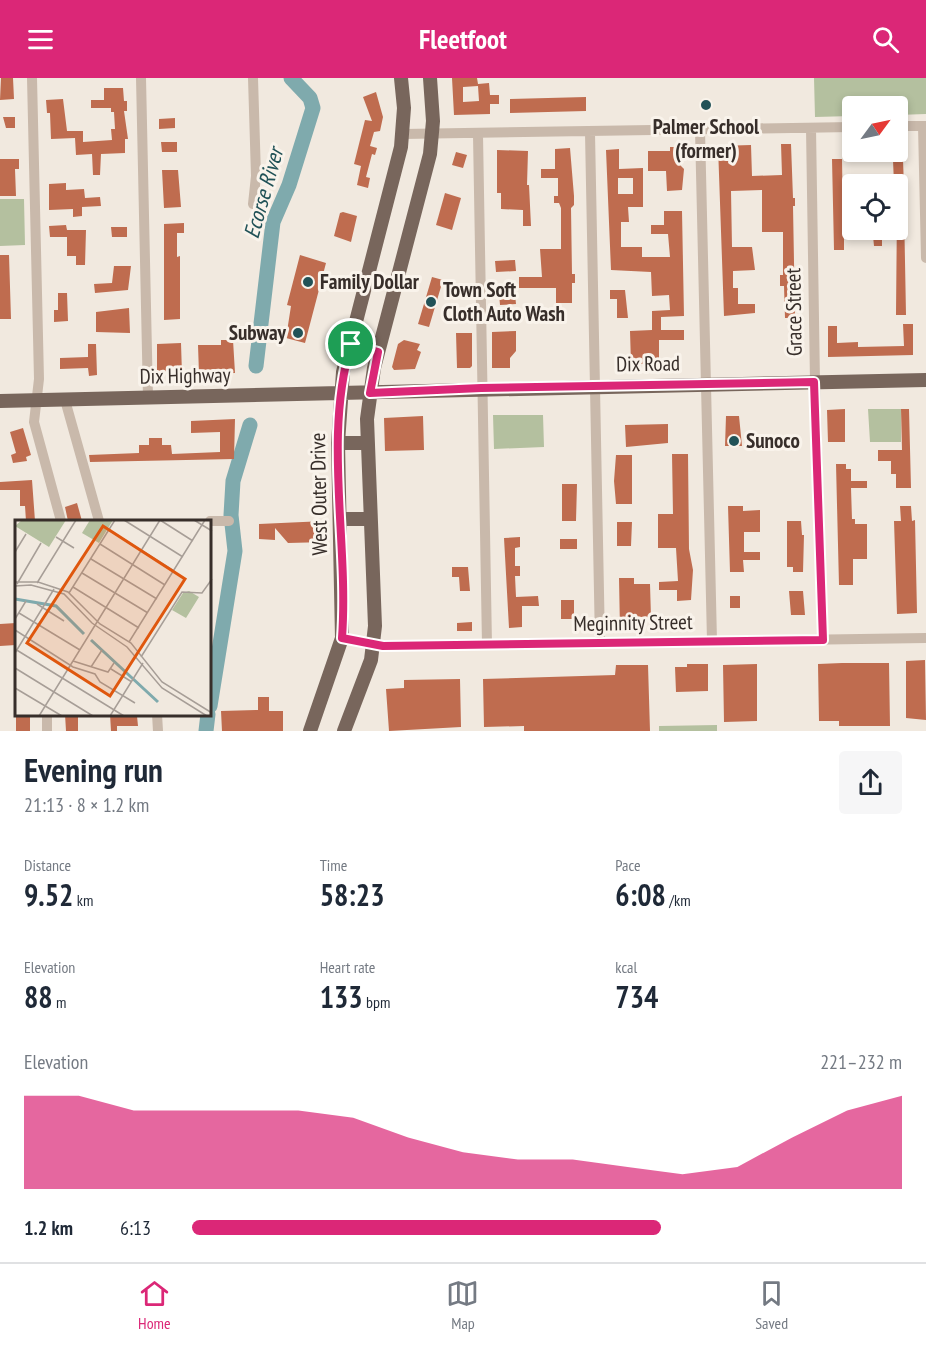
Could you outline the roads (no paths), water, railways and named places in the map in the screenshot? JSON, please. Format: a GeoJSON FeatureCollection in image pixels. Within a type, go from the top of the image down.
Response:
{"type":"FeatureCollection","features":[{"type":"Feature","properties":{"kind":"main road","name":"West Outer Drive"},"geometry":{"type":"LineString","coordinates":[[310,731],[342,638],[338,443],[340,394],[388,204],[403,134],[404,108],[400,78]]}},
{"type":"Feature","properties":{"kind":"main road"},"geometry":{"type":"LineString","coordinates":[[344,731],[371,660],[373,645],[368,443],[370,393],[378,352],[421,194],[432,135],[430,78]]}},
{"type":"Feature","properties":{"kind":"main road"},"geometry":{"type":"LineString","coordinates":[[351,344],[378,352]]}},
{"type":"Feature","properties":{"kind":"main road","name":"Dix Road"},"geometry":{"type":"LineString","coordinates":[[370,393],[481,388],[926,380]]}},
{"type":"Feature","properties":{"kind":"main road","name":"Dix Highway"},"geometry":{"type":"LineString","coordinates":[[0,401],[370,393]]}},
{"type":"Feature","properties":{"kind":"main road"},"geometry":{"type":"LineString","coordinates":[[338,443],[368,443]]}},
{"type":"Feature","properties":{"kind":"main road"},"geometry":{"type":"LineString","coordinates":[[340,519],[369,519]]}},
{"type":"Feature","properties":{"kind":"street"},"geometry":{"type":"LineString","coordinates":[[32,78],[37,400],[34,422],[61,520]]}},
{"type":"Feature","properties":{"kind":"street"},"geometry":{"type":"LineString","coordinates":[[141,78],[148,398]]}},
{"type":"Feature","properties":{"kind":"street"},"geometry":{"type":"LineString","coordinates":[[253,78],[256,176],[253,204]]}},
{"type":"Feature","properties":{"kind":"street"},"geometry":{"type":"LineString","coordinates":[[908,126],[924,126],[926,258]]}},
{"type":"Feature","properties":{"kind":"street"},"geometry":{"type":"LineString","coordinates":[[403,134],[478,135],[842,127]]}},
{"type":"Feature","properties":{"kind":"street","name":"Grace Street"},"geometry":{"type":"LineString","coordinates":[[811,128],[814,382],[823,640]]}},
{"type":"Feature","properties":{"kind":"street"},"geometry":{"type":"LineString","coordinates":[[700,130],[712,641]]}},
{"type":"Feature","properties":{"kind":"street"},"geometry":{"type":"LineString","coordinates":[[590,133],[600,643]]}},
{"type":"Feature","properties":{"kind":"street"},"geometry":{"type":"LineString","coordinates":[[478,135],[487,645]]}},
{"type":"Feature","properties":{"kind":"street"},"geometry":{"type":"LineString","coordinates":[[65,400],[99,520]]}},
{"type":"Feature","properties":{"kind":"street"},"geometry":{"type":"LineString","coordinates":[[212,521],[229,521]]}},
{"type":"Feature","properties":{"kind":"street","name":"Meginnity Street"},"geometry":{"type":"LineString","coordinates":[[342,638],[373,645],[487,645],[926,638]]}},
{"type":"Feature","properties":{"kind":"street"},"geometry":{"type":"LineString","coordinates":[[157,716],[158,731]]}},
{"type":"Feature","properties":{"kind":"waterway","name":"Ecorse River"},"geometry":{"type":"LineString","coordinates":[[256,366],[273,222],[289,185],[313,108],[310,98],[291,78]]}},
{"type":"Feature","properties":{"kind":"waterway","name":"Ecorse River"},"geometry":{"type":"LineString","coordinates":[[212,694],[235,551],[231,515],[233,481],[250,425]]}},
{"type":"Feature","properties":{"kind":"waterway","name":"Ecorse River"},"geometry":{"type":"LineString","coordinates":[[206,731],[208,716]]}},
{"type":"Feature","properties":{"kind":"place","name":"Palmer School (former)"},"geometry":{"type":"Point","coordinates":[706,105]}},
{"type":"Feature","properties":{"kind":"place","name":"Family Dollar"},"geometry":{"type":"Point","coordinates":[308,282]}},
{"type":"Feature","properties":{"kind":"place","name":"Town Soft Cloth Auto Wash"},"geometry":{"type":"Point","coordinates":[431,302]}},
{"type":"Feature","properties":{"kind":"place","name":"Subway"},"geometry":{"type":"Point","coordinates":[298,333]}},
{"type":"Feature","properties":{"kind":"place","name":"Sunoco"},"geometry":{"type":"Point","coordinates":[734,441]}}]}
